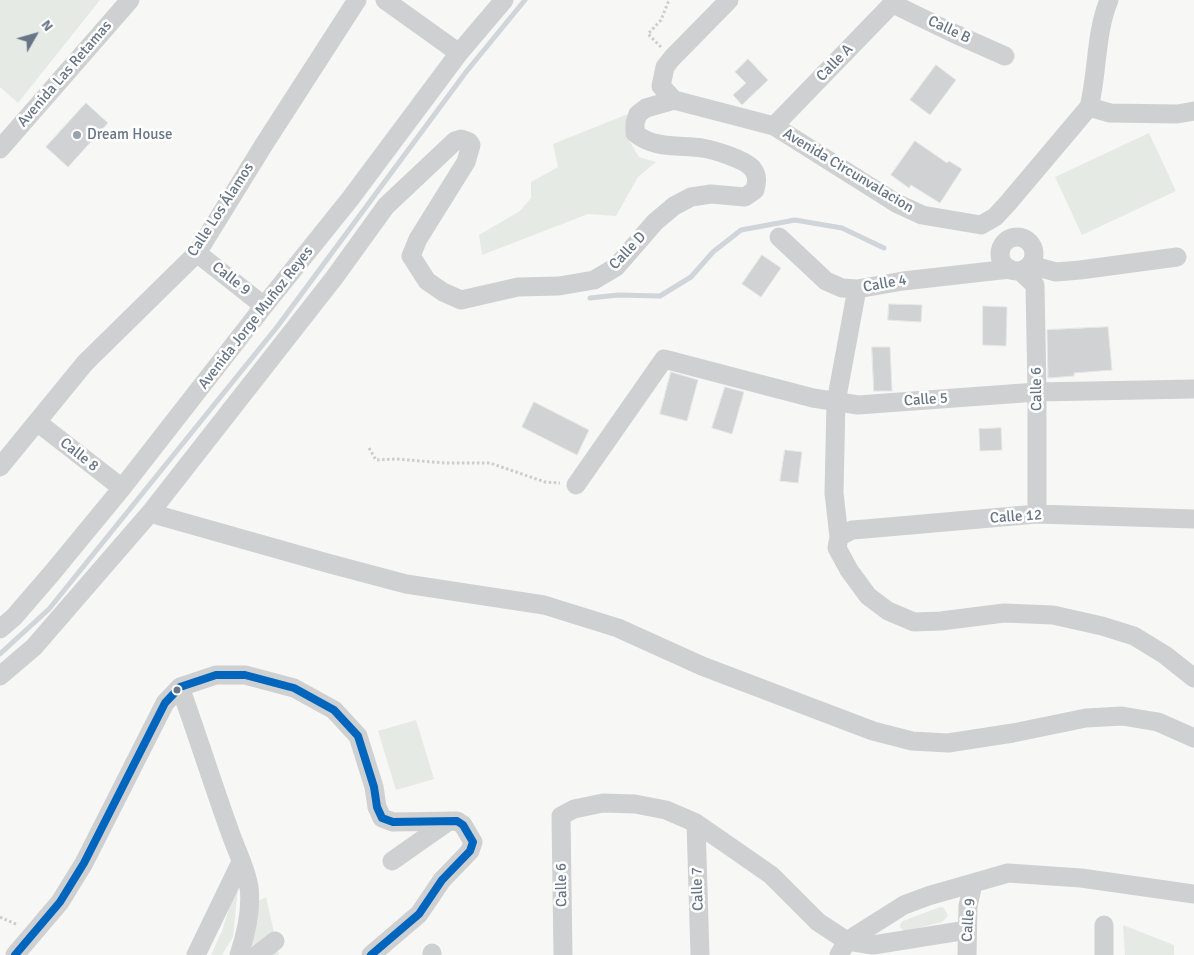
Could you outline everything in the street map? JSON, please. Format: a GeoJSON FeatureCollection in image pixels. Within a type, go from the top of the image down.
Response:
{"type":"FeatureCollection","features":[{"type":"Feature","properties":{"kind":"street","name":"Avenida Las Retamas"},"geometry":{"type":"LineString","coordinates":[[0,149],[130,0]]}},
{"type":"Feature","properties":{"kind":"street","name":"Calle Los Álamos"},"geometry":{"type":"LineString","coordinates":[[0,467],[85,362],[197,253],[357,0]]}},
{"type":"Feature","properties":{"kind":"street"},"geometry":{"type":"LineString","coordinates":[[385,0],[459,53]]}},
{"type":"Feature","properties":{"kind":"street","name":"Avenida Jorge Muñoz Reyes"},"geometry":{"type":"LineString","coordinates":[[0,629],[14,617],[122,488],[350,199],[459,53],[504,0]]}},
{"type":"Feature","properties":{"kind":"street"},"geometry":{"type":"LineString","coordinates":[[729,0],[672,58],[665,67],[661,86],[674,100],[774,126]]}},
{"type":"Feature","properties":{"kind":"street"},"geometry":{"type":"LineString","coordinates":[[1010,239],[995,217],[1089,107],[1094,89],[1100,33],[1109,0]]}},
{"type":"Feature","properties":{"kind":"street","name":"Calle B"},"geometry":{"type":"LineString","coordinates":[[894,2],[953,33],[1006,56]]}},
{"type":"Feature","properties":{"kind":"street","name":"Calle A"},"geometry":{"type":"LineString","coordinates":[[774,126],[894,2]]}},
{"type":"Feature","properties":{"kind":"street","name":"Calle D"},"geometry":{"type":"LineString","coordinates":[[150,513],[334,278],[386,206],[455,141],[461,139],[469,142],[471,145],[466,162],[418,239],[411,256],[427,281],[443,292],[461,300],[518,288],[559,286],[594,280],[616,267],[655,222],[674,206],[691,197],[711,194],[745,197],[755,190],[757,180],[752,168],[739,160],[703,148],[653,142],[642,139],[636,133],[635,123],[638,114],[646,108],[674,100]]}},
{"type":"Feature","properties":{"kind":"street"},"geometry":{"type":"LineString","coordinates":[[1089,107],[1110,113],[1177,114],[1194,111]]}},
{"type":"Feature","properties":{"kind":"street","name":"Avenida Circunvalacion"},"geometry":{"type":"LineString","coordinates":[[774,126],[896,203],[922,216],[981,225],[995,217]]}},
{"type":"Feature","properties":{"kind":"street","name":"Calle 4"},"geometry":{"type":"LineString","coordinates":[[779,237],[826,281],[842,288],[857,289],[903,281],[1020,268],[1056,272],[1177,257]]}},
{"type":"Feature","properties":{"kind":"street"},"geometry":{"type":"LineString","coordinates":[[1023,238],[1029,242],[1034,254],[1033,260],[1020,268],[1003,262],[1002,246],[1010,239],[1023,238]]}},
{"type":"Feature","properties":{"kind":"street","name":"Calle 9"},"geometry":{"type":"LineString","coordinates":[[197,253],[264,306]]}},
{"type":"Feature","properties":{"kind":"street","name":"Calle 6"},"geometry":{"type":"LineString","coordinates":[[1020,268],[1035,286],[1038,392],[1037,514]]}},
{"type":"Feature","properties":{"kind":"street"},"geometry":{"type":"LineString","coordinates":[[857,289],[836,402],[834,493],[839,537],[837,548],[849,570],[868,596],[888,611],[914,622],[942,621],[1004,613],[1053,615],[1134,636],[1165,655],[1194,678]]}},
{"type":"Feature","properties":{"kind":"street","name":"Calle 5"},"geometry":{"type":"LineString","coordinates":[[576,484],[664,359],[813,398],[858,405],[1038,392],[1194,390]]}},
{"type":"Feature","properties":{"kind":"street","name":"Calle 8"},"geometry":{"type":"LineString","coordinates":[[37,422],[122,488]]}},
{"type":"Feature","properties":{"kind":"street"},"geometry":{"type":"LineString","coordinates":[[0,676],[34,647],[150,513],[406,584],[544,605],[618,628],[702,666],[873,731],[912,741],[948,743],[1013,733],[1086,718],[1122,716],[1158,722],[1194,738]]}},
{"type":"Feature","properties":{"kind":"street","name":"Calle 12"},"geometry":{"type":"LineString","coordinates":[[839,537],[852,530],[1037,514],[1194,519]]}},
{"type":"Feature","properties":{"kind":"street"},"geometry":{"type":"LineString","coordinates":[[15,955],[60,902],[84,863],[165,703],[180,687],[216,675],[245,675],[294,688],[334,710],[358,736],[374,787],[377,807],[382,818],[393,822],[457,821],[463,825],[473,842],[470,851],[442,880],[419,914],[371,955]]}},
{"type":"Feature","properties":{"kind":"street"},"geometry":{"type":"LineString","coordinates":[[180,687],[249,888],[250,908],[239,955]]}},
{"type":"Feature","properties":{"kind":"street","name":"Calle 6"},"geometry":{"type":"LineString","coordinates":[[564,955],[561,816],[574,809],[603,803],[635,804],[666,810],[696,823]]}},
{"type":"Feature","properties":{"kind":"street"},"geometry":{"type":"LineString","coordinates":[[392,861],[449,821]]}},
{"type":"Feature","properties":{"kind":"street"},"geometry":{"type":"LineString","coordinates":[[696,823],[771,875],[843,948]]}},
{"type":"Feature","properties":{"kind":"street","name":"Calle 7"},"geometry":{"type":"LineString","coordinates":[[696,823],[700,955]]}},
{"type":"Feature","properties":{"kind":"street"},"geometry":{"type":"LineString","coordinates":[[196,955],[241,862]]}},
{"type":"Feature","properties":{"kind":"street"},"geometry":{"type":"LineString","coordinates":[[843,948],[904,905],[928,896],[1008,873],[1081,878],[1194,894]]}},
{"type":"Feature","properties":{"kind":"street","name":"Calle 9"},"geometry":{"type":"LineString","coordinates":[[967,955],[968,906],[972,884]]}},
{"type":"Feature","properties":{"kind":"street"},"geometry":{"type":"LineString","coordinates":[[1104,925],[1104,955]]}},
{"type":"Feature","properties":{"kind":"street"},"geometry":{"type":"LineString","coordinates":[[843,948],[967,930]]}},
{"type":"Feature","properties":{"kind":"street"},"geometry":{"type":"LineString","coordinates":[[257,955],[275,942]]}},
{"type":"Feature","properties":{"kind":"path"},"geometry":{"type":"LineString","coordinates":[[669,0],[661,20],[648,34],[672,58]]}},
{"type":"Feature","properties":{"kind":"path"},"geometry":{"type":"LineString","coordinates":[[369,448],[376,460],[396,459],[445,463],[490,463],[545,482],[576,484]]}},
{"type":"Feature","properties":{"kind":"shaded area"},"geometry":{"type":"Polygon","coordinates":[[[0,0],[100,0],[18,103],[0,87],[0,0]]]}},
{"type":"Feature","properties":{"kind":"shaded area"},"geometry":{"type":"Polygon","coordinates":[[[633,112],[629,140],[639,157],[656,162],[638,177],[616,216],[588,214],[482,255],[479,235],[520,211],[531,198],[531,182],[558,167],[553,144],[633,112]]]}},
{"type":"Feature","properties":{"kind":"shaded area"},"geometry":{"type":"Polygon","coordinates":[[[1149,133],[1176,191],[1082,235],[1055,177],[1149,133]]]}},
{"type":"Feature","properties":{"kind":"shaded area"},"geometry":{"type":"Polygon","coordinates":[[[416,720],[434,779],[396,790],[378,731],[416,720]]]}},
{"type":"Feature","properties":{"kind":"shaded area"},"geometry":{"type":"Polygon","coordinates":[[[239,877],[233,937],[222,955],[211,955],[222,931],[239,877]]]}},
{"type":"Feature","properties":{"kind":"shaded area"},"geometry":{"type":"Polygon","coordinates":[[[266,897],[279,955],[246,955],[255,903],[266,897]]]}},
{"type":"Feature","properties":{"kind":"shaded area"},"geometry":{"type":"Polygon","coordinates":[[[940,907],[944,908],[948,916],[942,922],[905,931],[900,928],[900,924],[903,921],[940,907]]]}},
{"type":"Feature","properties":{"kind":"shaded area"},"geometry":{"type":"Polygon","coordinates":[[[1123,925],[1174,945],[1174,955],[1125,955],[1123,925]]]}},
{"type":"Feature","properties":{"kind":"building"},"geometry":{"type":"Polygon","coordinates":[[[748,59],[768,80],[742,105],[733,95],[746,83],[735,72],[748,59]]]}},
{"type":"Feature","properties":{"kind":"building"},"geometry":{"type":"Polygon","coordinates":[[[936,65],[956,80],[930,115],[910,100],[936,65]]]}},
{"type":"Feature","properties":{"kind":"building","name":"Dream House"},"geometry":{"type":"Polygon","coordinates":[[[86,103],[108,123],[68,167],[46,147],[86,103]]]}},
{"type":"Feature","properties":{"kind":"building"},"geometry":{"type":"Polygon","coordinates":[[[915,141],[947,163],[949,161],[962,169],[940,203],[911,185],[909,188],[891,175],[915,141]]]}},
{"type":"Feature","properties":{"kind":"building"},"geometry":{"type":"Polygon","coordinates":[[[762,255],[781,268],[761,297],[742,284],[762,255]]]}},
{"type":"Feature","properties":{"kind":"building"},"geometry":{"type":"Polygon","coordinates":[[[889,304],[922,305],[921,322],[888,320],[889,304]]]}},
{"type":"Feature","properties":{"kind":"building"},"geometry":{"type":"Polygon","coordinates":[[[983,306],[1007,307],[1006,346],[983,345],[983,306]]]}},
{"type":"Feature","properties":{"kind":"building"},"geometry":{"type":"Polygon","coordinates":[[[1108,327],[1112,370],[1074,373],[1074,376],[1048,378],[1047,330],[1108,327]]]}},
{"type":"Feature","properties":{"kind":"building"},"geometry":{"type":"Polygon","coordinates":[[[872,347],[890,347],[892,391],[874,391],[872,347]]]}},
{"type":"Feature","properties":{"kind":"building"},"geometry":{"type":"Polygon","coordinates":[[[671,372],[698,380],[687,421],[660,414],[671,372]]]}},
{"type":"Feature","properties":{"kind":"building"},"geometry":{"type":"Polygon","coordinates":[[[725,387],[744,392],[732,434],[712,428],[725,387]]]}},
{"type":"Feature","properties":{"kind":"building"},"geometry":{"type":"Polygon","coordinates":[[[534,402],[589,430],[577,455],[522,427],[534,402]]]}},
{"type":"Feature","properties":{"kind":"building"},"geometry":{"type":"Polygon","coordinates":[[[1001,428],[1002,450],[980,451],[979,429],[1001,428]]]}},
{"type":"Feature","properties":{"kind":"building"},"geometry":{"type":"Polygon","coordinates":[[[785,450],[802,452],[798,483],[780,481],[785,450]]]}},
{"type":"Feature","properties":{"kind":"waterway"},"geometry":{"type":"LineString","coordinates":[[0,654],[49,609],[277,327],[466,72],[525,0]]}},
{"type":"Feature","properties":{"kind":"waterway"},"geometry":{"type":"LineString","coordinates":[[590,298],[618,295],[660,296],[691,277],[713,252],[741,230],[795,220],[842,228],[884,248]]}},
{"type":"Feature","properties":{"kind":"transit line"},"geometry":{"type":"LineString","coordinates":[[15,955],[60,902],[84,863],[165,703],[180,687],[216,675],[245,675],[294,688],[334,710],[358,736],[374,787],[377,807],[382,818],[393,822],[457,821],[463,825],[473,842],[470,851],[442,880],[419,914],[371,955]]}},
{"type":"Feature","properties":{"kind":"place","name":"Dream House"},"geometry":{"type":"Point","coordinates":[77,135]}}]}
